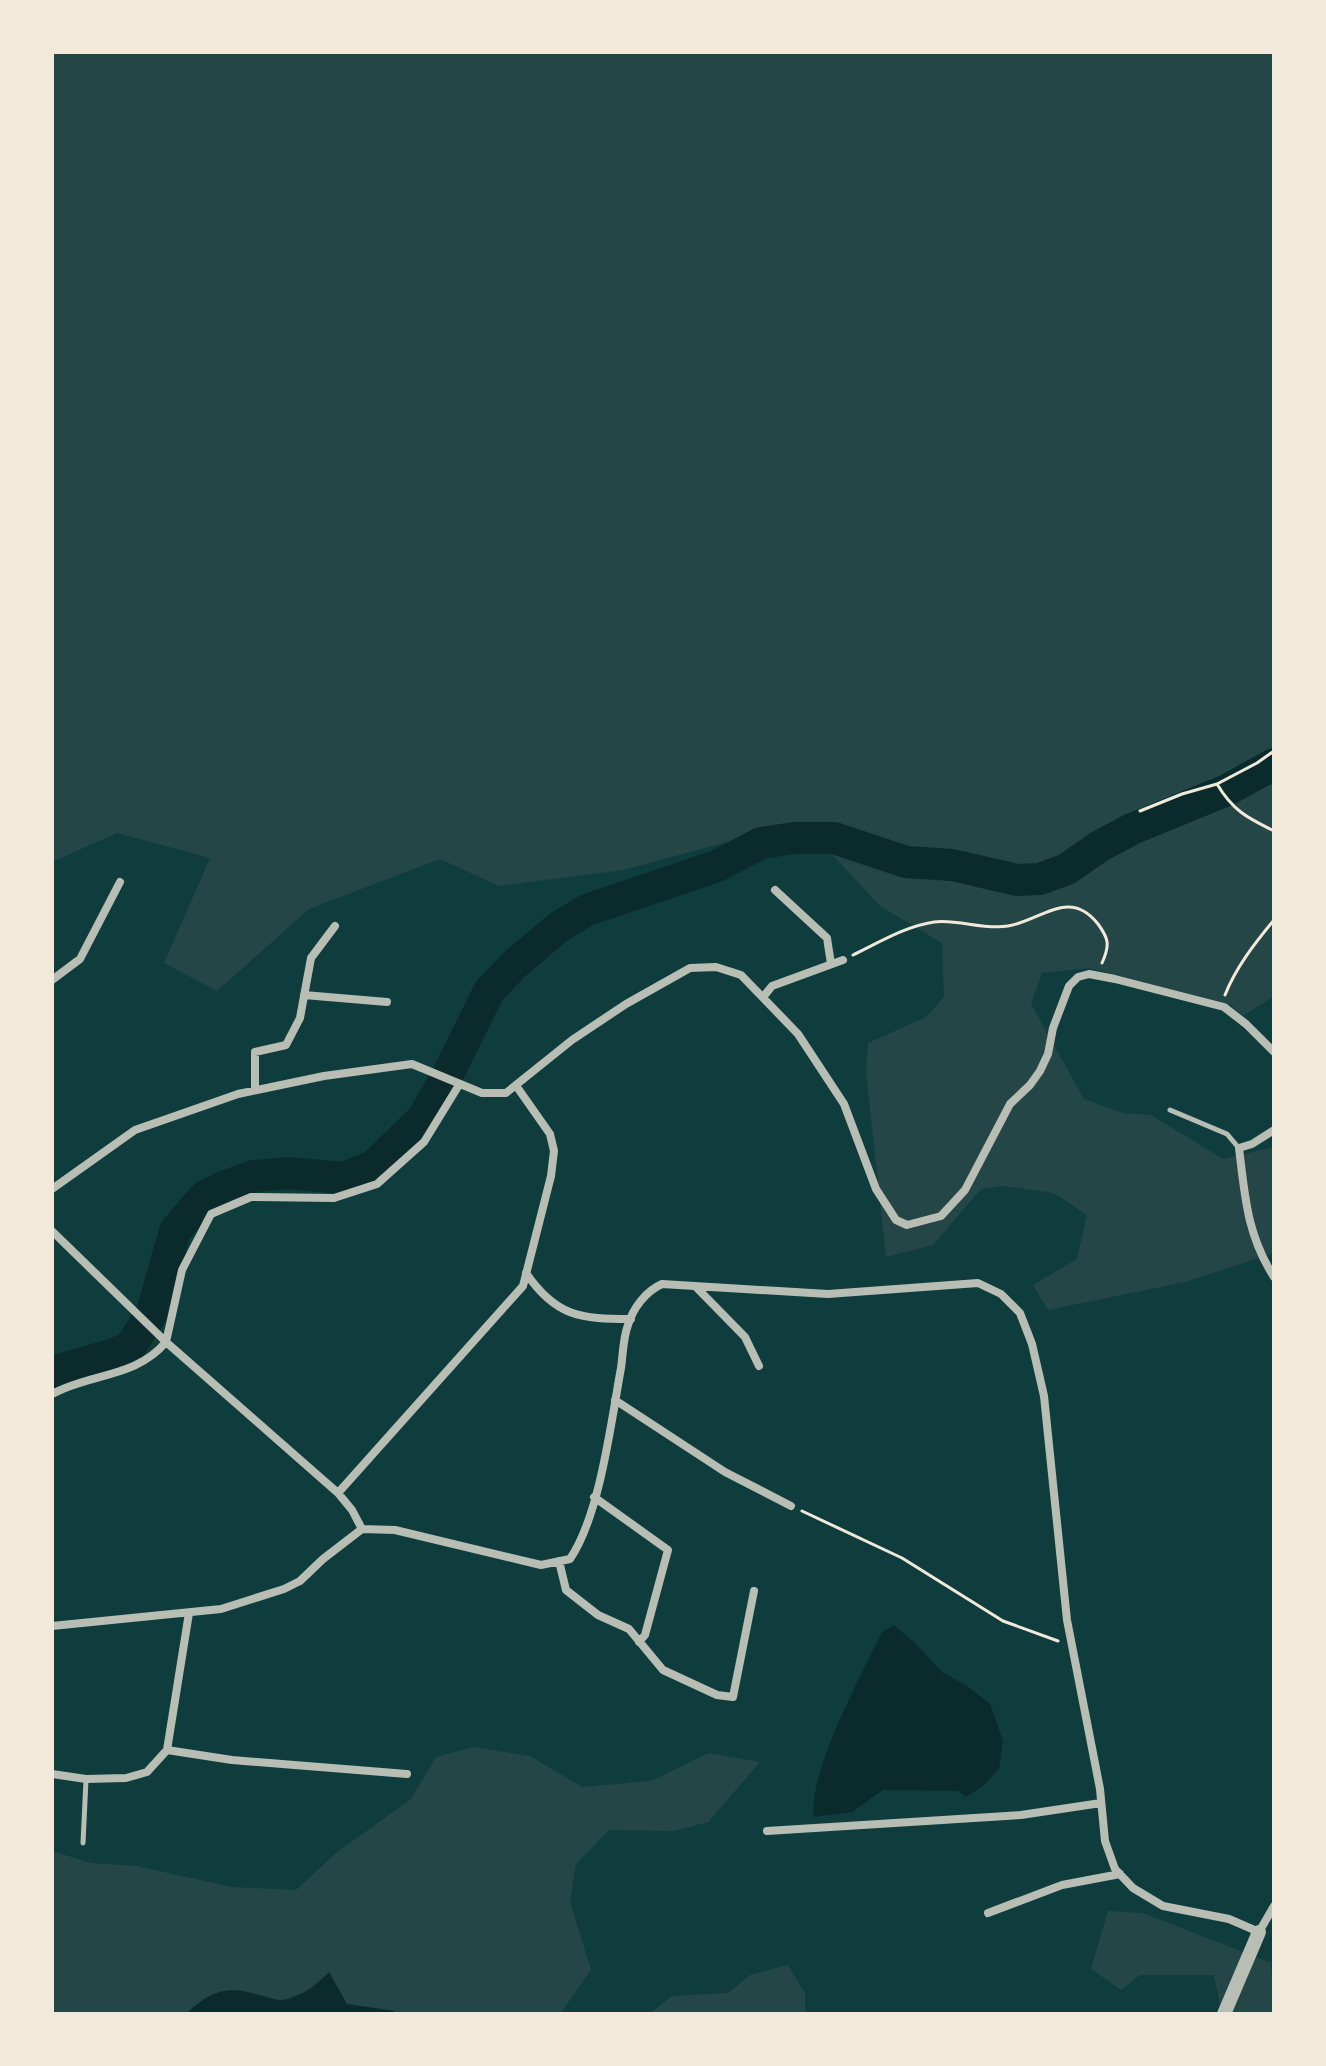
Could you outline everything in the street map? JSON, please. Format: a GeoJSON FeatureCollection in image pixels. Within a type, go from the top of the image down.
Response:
{"type":"FeatureCollection","features":[{"type":"Feature","properties":{"kind":"street"},"geometry":{"type":"LineString","coordinates":[[52,980],[80,959],[120,882]]}},
{"type":"Feature","properties":{"kind":"street"},"geometry":{"type":"LineString","coordinates":[[775,890],[827,938],[831,964]]}},
{"type":"Feature","properties":{"kind":"street"},"geometry":{"type":"LineString","coordinates":[[255,1090],[255,1052],[286,1045],[300,1018],[311,958],[335,926]]}},
{"type":"Feature","properties":{"kind":"street"},"geometry":{"type":"LineString","coordinates":[[764,996],[772,986],[843,960]]}},
{"type":"Feature","properties":{"kind":"street"},"geometry":{"type":"LineString","coordinates":[[52,1189],[135,1130],[255,1090],[324,1076],[412,1064],[482,1093],[506,1093],[572,1040],[626,1004],[690,968],[716,967],[741,975],[798,1034],[844,1104],[876,1189],[896,1220],[907,1225],[941,1216],[965,1190],[1010,1104],[1040,1071],[1069,986],[1078,977],[1097,976],[1156,988],[1224,1007],[1274,1052]]}},
{"type":"Feature","properties":{"kind":"street"},"geometry":{"type":"LineString","coordinates":[[304,995],[387,1002]]}},
{"type":"Feature","properties":{"kind":"street"},"geometry":{"type":"LineString","coordinates":[[52,1394],[68,1386],[140,1364],[166,1342],[182,1270],[211,1214],[251,1197],[334,1198],[377,1184],[424,1142],[459,1085]]}},
{"type":"Feature","properties":{"kind":"street"},"geometry":{"type":"LineString","coordinates":[[338,1493],[523,1286],[551,1176],[554,1151],[550,1134],[517,1087]]}},
{"type":"Feature","properties":{"kind":"street"},"geometry":{"type":"LineString","coordinates":[[1274,1130],[1239,1148],[1246,1213],[1259,1253],[1274,1277]]}},
{"type":"Feature","properties":{"kind":"street"},"geometry":{"type":"LineString","coordinates":[[52,1231],[166,1342],[338,1493],[362,1529]]}},
{"type":"Feature","properties":{"kind":"street"},"geometry":{"type":"LineString","coordinates":[[526,1273],[537,1290],[554,1306],[575,1316],[631,1319]]}},
{"type":"Feature","properties":{"kind":"street"},"geometry":{"type":"LineString","coordinates":[[52,1626],[221,1609],[300,1581],[362,1529],[395,1530],[541,1565],[570,1559],[581,1542],[594,1497],[628,1325],[647,1291],[662,1284],[828,1294],[978,1283],[1001,1294],[1020,1313],[1032,1344],[1044,1396],[1071,1642],[1101,1803],[1105,1841],[1115,1869],[1133,1888],[1163,1906],[1229,1919],[1259,1932]]}},
{"type":"Feature","properties":{"kind":"street"},"geometry":{"type":"LineString","coordinates":[[695,1286],[745,1337],[759,1366]]}},
{"type":"Feature","properties":{"kind":"street"},"geometry":{"type":"LineString","coordinates":[[615,1400],[725,1472],[791,1506]]}},
{"type":"Feature","properties":{"kind":"street"},"geometry":{"type":"LineString","coordinates":[[594,1497],[668,1550],[645,1635],[639,1642]]}},
{"type":"Feature","properties":{"kind":"street"},"geometry":{"type":"LineString","coordinates":[[559,1561],[566,1590],[598,1615],[629,1629],[663,1670],[717,1695],[733,1697],[754,1591]]}},
{"type":"Feature","properties":{"kind":"street"},"geometry":{"type":"LineString","coordinates":[[52,1774],[86,1779],[126,1778],[147,1772],[167,1750],[189,1613]]}},
{"type":"Feature","properties":{"kind":"street"},"geometry":{"type":"LineString","coordinates":[[167,1750],[232,1760],[407,1774]]}},
{"type":"Feature","properties":{"kind":"street"},"geometry":{"type":"LineString","coordinates":[[767,1831],[1021,1815],[1101,1803]]}},
{"type":"Feature","properties":{"kind":"street"},"geometry":{"type":"LineString","coordinates":[[988,1913],[1062,1885],[1120,1874]]}},
{"type":"Feature","properties":{"kind":"street"},"geometry":{"type":"LineString","coordinates":[[1224,2014],[1259,1932],[1274,1906]]}},
{"type":"Feature","properties":{"kind":"lane"},"geometry":{"type":"LineString","coordinates":[[1170,1110],[1227,1134],[1239,1148]]}},
{"type":"Feature","properties":{"kind":"lane"},"geometry":{"type":"LineString","coordinates":[[83,1843],[86,1779]]}},
{"type":"Feature","properties":{"kind":"path"},"geometry":{"type":"LineString","coordinates":[[1140,811],[1217,784],[1274,751]]}},
{"type":"Feature","properties":{"kind":"path"},"geometry":{"type":"LineString","coordinates":[[1217,784],[1244,817],[1274,831]]}},
{"type":"Feature","properties":{"kind":"path"},"geometry":{"type":"LineString","coordinates":[[843,960],[912,928],[934,922],[1010,926],[1044,911],[1070,907],[1090,914],[1108,938],[1109,945],[1097,976]]}},
{"type":"Feature","properties":{"kind":"path"},"geometry":{"type":"LineString","coordinates":[[1224,1007],[1231,981],[1256,941],[1274,920]]}},
{"type":"Feature","properties":{"kind":"path"},"geometry":{"type":"LineString","coordinates":[[791,1506],[902,1558],[1003,1621],[1032,1633],[1071,1642]]}},
{"type":"Feature","properties":{"kind":"shaded area"},"geometry":{"type":"Polygon","coordinates":[[[52,52],[1274,52],[1274,996],[1243,1016],[1231,1005],[1089,968],[1042,973],[1031,1004],[1084,1099],[1123,1113],[1151,1115],[1223,1159],[1274,1147],[1274,1253],[1185,1282],[1048,1310],[1033,1285],[1077,1259],[1087,1215],[1054,1193],[1003,1186],[981,1189],[933,1245],[886,1257],[866,1072],[868,1043],[926,1017],[944,997],[942,943],[880,906],[802,822],[623,870],[499,886],[440,859],[309,909],[217,991],[164,963],[210,858],[117,833],[52,862],[52,52]]]}},
{"type":"Feature","properties":{"kind":"shaded area"},"geometry":{"type":"Polygon","coordinates":[[[894,1625],[942,1672],[990,1704],[1003,1741],[999,1769],[983,1786],[966,1797],[958,1791],[883,1790],[852,1812],[814,1817],[819,1776],[838,1724],[882,1632],[894,1625]]]}},
{"type":"Feature","properties":{"kind":"shaded area"},"geometry":{"type":"Polygon","coordinates":[[[473,1747],[530,1756],[582,1787],[651,1781],[709,1753],[760,1762],[708,1822],[674,1831],[609,1830],[576,1864],[570,1902],[591,1970],[560,2014],[395,2014],[394,2011],[347,2004],[314,1988],[282,2001],[241,1990],[198,2003],[186,2014],[52,2014],[52,1851],[91,1863],[136,1866],[232,1887],[296,1890],[336,1853],[411,1799],[436,1757],[473,1747]]]}},
{"type":"Feature","properties":{"kind":"shaded area"},"geometry":{"type":"Polygon","coordinates":[[[1108,1911],[1143,1913],[1271,1963],[1274,2014],[1222,2014],[1214,1975],[1140,1975],[1121,1990],[1091,1969],[1108,1911]]]}},
{"type":"Feature","properties":{"kind":"shaded area"},"geometry":{"type":"Polygon","coordinates":[[[788,1965],[805,1993],[805,2014],[649,2014],[672,1996],[728,1993],[750,1975],[788,1965]]]}},
{"type":"Feature","properties":{"kind":"shaded area"},"geometry":{"type":"Polygon","coordinates":[[[329,1972],[347,2004],[394,2011],[395,2014],[186,2014],[202,2000],[218,1992],[244,1991],[277,2000],[294,1997],[329,1972]]]}},
{"type":"Feature","properties":{"kind":"waterway"},"geometry":{"type":"LineString","coordinates":[[52,1372],[130,1347],[152,1313],[175,1231],[204,1197],[254,1176],[288,1173],[343,1178],[374,1166],[423,1118],[489,991],[516,963],[560,926],[587,910],[717,866],[761,843],[794,838],[834,838],[906,862],[952,865],[1017,880],[1040,879],[1067,869],[1132,829],[1227,790],[1274,764]]}}]}
